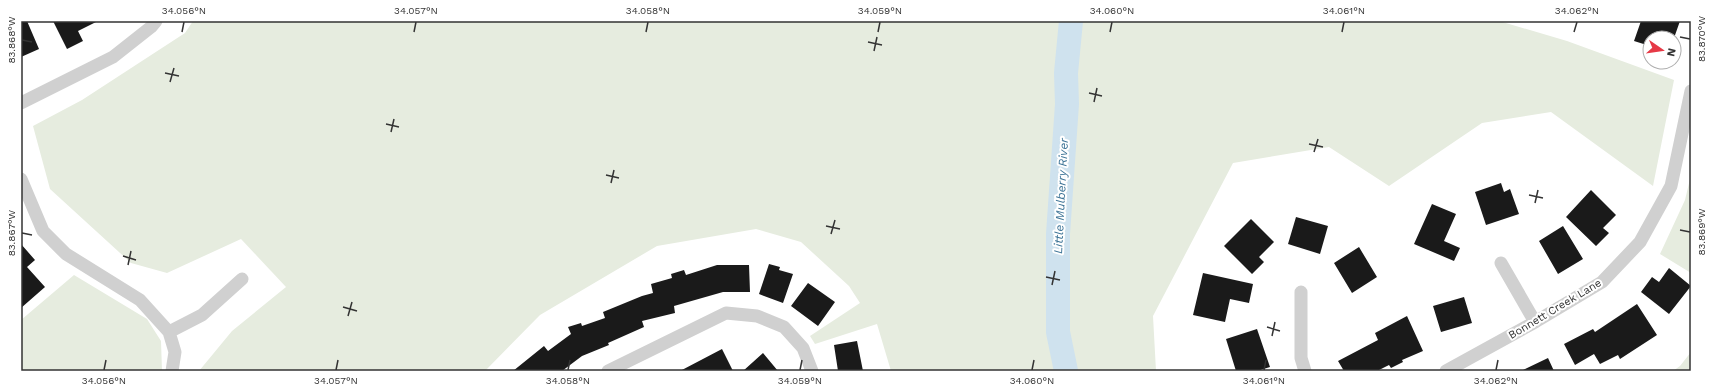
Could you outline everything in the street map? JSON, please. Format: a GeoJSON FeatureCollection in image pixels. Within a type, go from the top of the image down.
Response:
{"type":"FeatureCollection","features":[{"type":"Feature","properties":{"kind":"street"},"geometry":{"type":"LineString","coordinates":[[21,103],[113,57],[156,21]]}},
{"type":"Feature","properties":{"kind":"street","name":"Bonnett Creek Lane"},"geometry":{"type":"LineString","coordinates":[[1446,371],[1535,322],[1602,282],[1640,242],[1671,186],[1691,91]]}},
{"type":"Feature","properties":{"kind":"street"},"geometry":{"type":"LineString","coordinates":[[21,179],[43,231],[66,254],[140,300],[169,332],[175,352],[172,371]]}},
{"type":"Feature","properties":{"kind":"street"},"geometry":{"type":"LineString","coordinates":[[1501,263],[1535,322]]}},
{"type":"Feature","properties":{"kind":"street"},"geometry":{"type":"LineString","coordinates":[[169,332],[202,315],[242,279]]}},
{"type":"Feature","properties":{"kind":"street"},"geometry":{"type":"LineString","coordinates":[[1301,292],[1301,358],[1305,371]]}},
{"type":"Feature","properties":{"kind":"street"},"geometry":{"type":"LineString","coordinates":[[608,371],[726,313],[757,316],[784,327],[803,348],[812,371]]}},
{"type":"Feature","properties":{"kind":"shaded area"},"geometry":{"type":"Polygon","coordinates":[[[193,21],[1499,21],[1567,41],[1642,68],[1642,70],[1647,70],[1674,80],[1653,186],[1551,112],[1482,123],[1389,186],[1329,147],[1233,163],[1153,316],[1156,371],[891,371],[877,324],[815,344],[810,336],[860,303],[849,286],[801,242],[756,229],[657,246],[540,315],[485,371],[199,371],[232,331],[286,287],[241,239],[167,273],[131,263],[50,189],[33,126],[82,100],[185,33],[193,21]]]}},
{"type":"Feature","properties":{"kind":"shaded area"},"geometry":{"type":"Polygon","coordinates":[[[1691,175],[1691,273],[1660,254],[1685,200],[1691,175]]]}},
{"type":"Feature","properties":{"kind":"shaded area"},"geometry":{"type":"Polygon","coordinates":[[[74,275],[147,319],[161,341],[162,371],[21,371],[21,320],[74,275]]]}},
{"type":"Feature","properties":{"kind":"shaded area"},"geometry":{"type":"Polygon","coordinates":[[[1691,352],[1691,371],[1673,371],[1680,366],[1691,352]]]}},
{"type":"Feature","properties":{"kind":"building"},"geometry":{"type":"Polygon","coordinates":[[[21,21],[27,21],[39,49],[21,57],[21,21]]]}},
{"type":"Feature","properties":{"kind":"building"},"geometry":{"type":"Polygon","coordinates":[[[53,21],[98,21],[78,31],[83,41],[67,49],[53,21]]]}},
{"type":"Feature","properties":{"kind":"building"},"geometry":{"type":"Polygon","coordinates":[[[1641,21],[1680,21],[1677,30],[1642,30],[1642,44],[1634,41],[1641,21]]]}},
{"type":"Feature","properties":{"kind":"building"},"geometry":{"type":"Polygon","coordinates":[[[1501,183],[1504,192],[1510,189],[1519,214],[1486,225],[1475,192],[1501,183]]]}},
{"type":"Feature","properties":{"kind":"building"},"geometry":{"type":"Polygon","coordinates":[[[1591,190],[1616,215],[1603,228],[1609,233],[1596,246],[1566,217],[1591,190]]]}},
{"type":"Feature","properties":{"kind":"building"},"geometry":{"type":"Polygon","coordinates":[[[1432,204],[1456,214],[1444,241],[1460,248],[1454,261],[1414,244],[1432,204]]]}},
{"type":"Feature","properties":{"kind":"building"},"geometry":{"type":"Polygon","coordinates":[[[1296,217],[1328,226],[1320,254],[1288,244],[1296,217]]]}},
{"type":"Feature","properties":{"kind":"building"},"geometry":{"type":"Polygon","coordinates":[[[1251,219],[1274,242],[1259,257],[1264,262],[1252,274],[1224,246],[1251,219]]]}},
{"type":"Feature","properties":{"kind":"building"},"geometry":{"type":"Polygon","coordinates":[[[1563,226],[1583,259],[1558,274],[1539,241],[1563,226]]]}},
{"type":"Feature","properties":{"kind":"building"},"geometry":{"type":"Polygon","coordinates":[[[21,244],[35,260],[27,267],[45,287],[21,308],[21,244]]]}},
{"type":"Feature","properties":{"kind":"building"},"geometry":{"type":"Polygon","coordinates":[[[1359,247],[1377,277],[1352,293],[1334,263],[1359,247]]]}},
{"type":"Feature","properties":{"kind":"building"},"geometry":{"type":"Polygon","coordinates":[[[769,264],[780,267],[779,270],[793,274],[783,303],[759,294],[769,264]]]}},
{"type":"Feature","properties":{"kind":"building"},"geometry":{"type":"Polygon","coordinates":[[[717,265],[749,265],[750,292],[723,292],[674,306],[675,313],[642,321],[644,327],[608,343],[609,345],[582,356],[562,371],[513,371],[544,346],[548,351],[571,334],[568,327],[581,323],[582,326],[605,318],[603,312],[653,293],[651,284],[672,278],[671,274],[684,270],[686,275],[717,265]]]}},
{"type":"Feature","properties":{"kind":"building"},"geometry":{"type":"Polygon","coordinates":[[[1669,268],[1691,286],[1669,314],[1641,292],[1652,277],[1659,282],[1669,268]]]}},
{"type":"Feature","properties":{"kind":"building"},"geometry":{"type":"Polygon","coordinates":[[[1203,273],[1253,284],[1249,303],[1230,299],[1225,322],[1193,315],[1203,273]]]}},
{"type":"Feature","properties":{"kind":"building"},"geometry":{"type":"Polygon","coordinates":[[[808,283],[835,302],[818,326],[791,306],[808,283]]]}},
{"type":"Feature","properties":{"kind":"building"},"geometry":{"type":"Polygon","coordinates":[[[1464,297],[1472,323],[1441,332],[1433,306],[1464,297]]]}},
{"type":"Feature","properties":{"kind":"building"},"geometry":{"type":"Polygon","coordinates":[[[1637,304],[1657,335],[1620,359],[1618,355],[1600,364],[1594,354],[1575,365],[1564,344],[1593,329],[1595,332],[1637,304]]]}},
{"type":"Feature","properties":{"kind":"building"},"geometry":{"type":"Polygon","coordinates":[[[1407,316],[1423,351],[1402,360],[1403,362],[1391,368],[1389,365],[1377,371],[1344,371],[1338,361],[1378,340],[1375,333],[1407,316]]]}},
{"type":"Feature","properties":{"kind":"building"},"geometry":{"type":"Polygon","coordinates":[[[1257,329],[1270,367],[1257,371],[1236,371],[1226,339],[1257,329]]]}},
{"type":"Feature","properties":{"kind":"building"},"geometry":{"type":"Polygon","coordinates":[[[857,341],[863,371],[838,371],[834,345],[857,341]]]}},
{"type":"Feature","properties":{"kind":"building"},"geometry":{"type":"Polygon","coordinates":[[[722,349],[733,371],[680,371],[722,349]]]}},
{"type":"Feature","properties":{"kind":"building"},"geometry":{"type":"Polygon","coordinates":[[[763,353],[778,371],[743,371],[763,353]]]}},
{"type":"Feature","properties":{"kind":"building"},"geometry":{"type":"Polygon","coordinates":[[[1548,358],[1554,371],[1521,371],[1548,358]]]}},
{"type":"Feature","properties":{"kind":"waterway","name":"Little Mulberry River"},"geometry":{"type":"LineString","coordinates":[[1066,371],[1058,332],[1058,234],[1067,104],[1066,73],[1071,21]]}}]}
